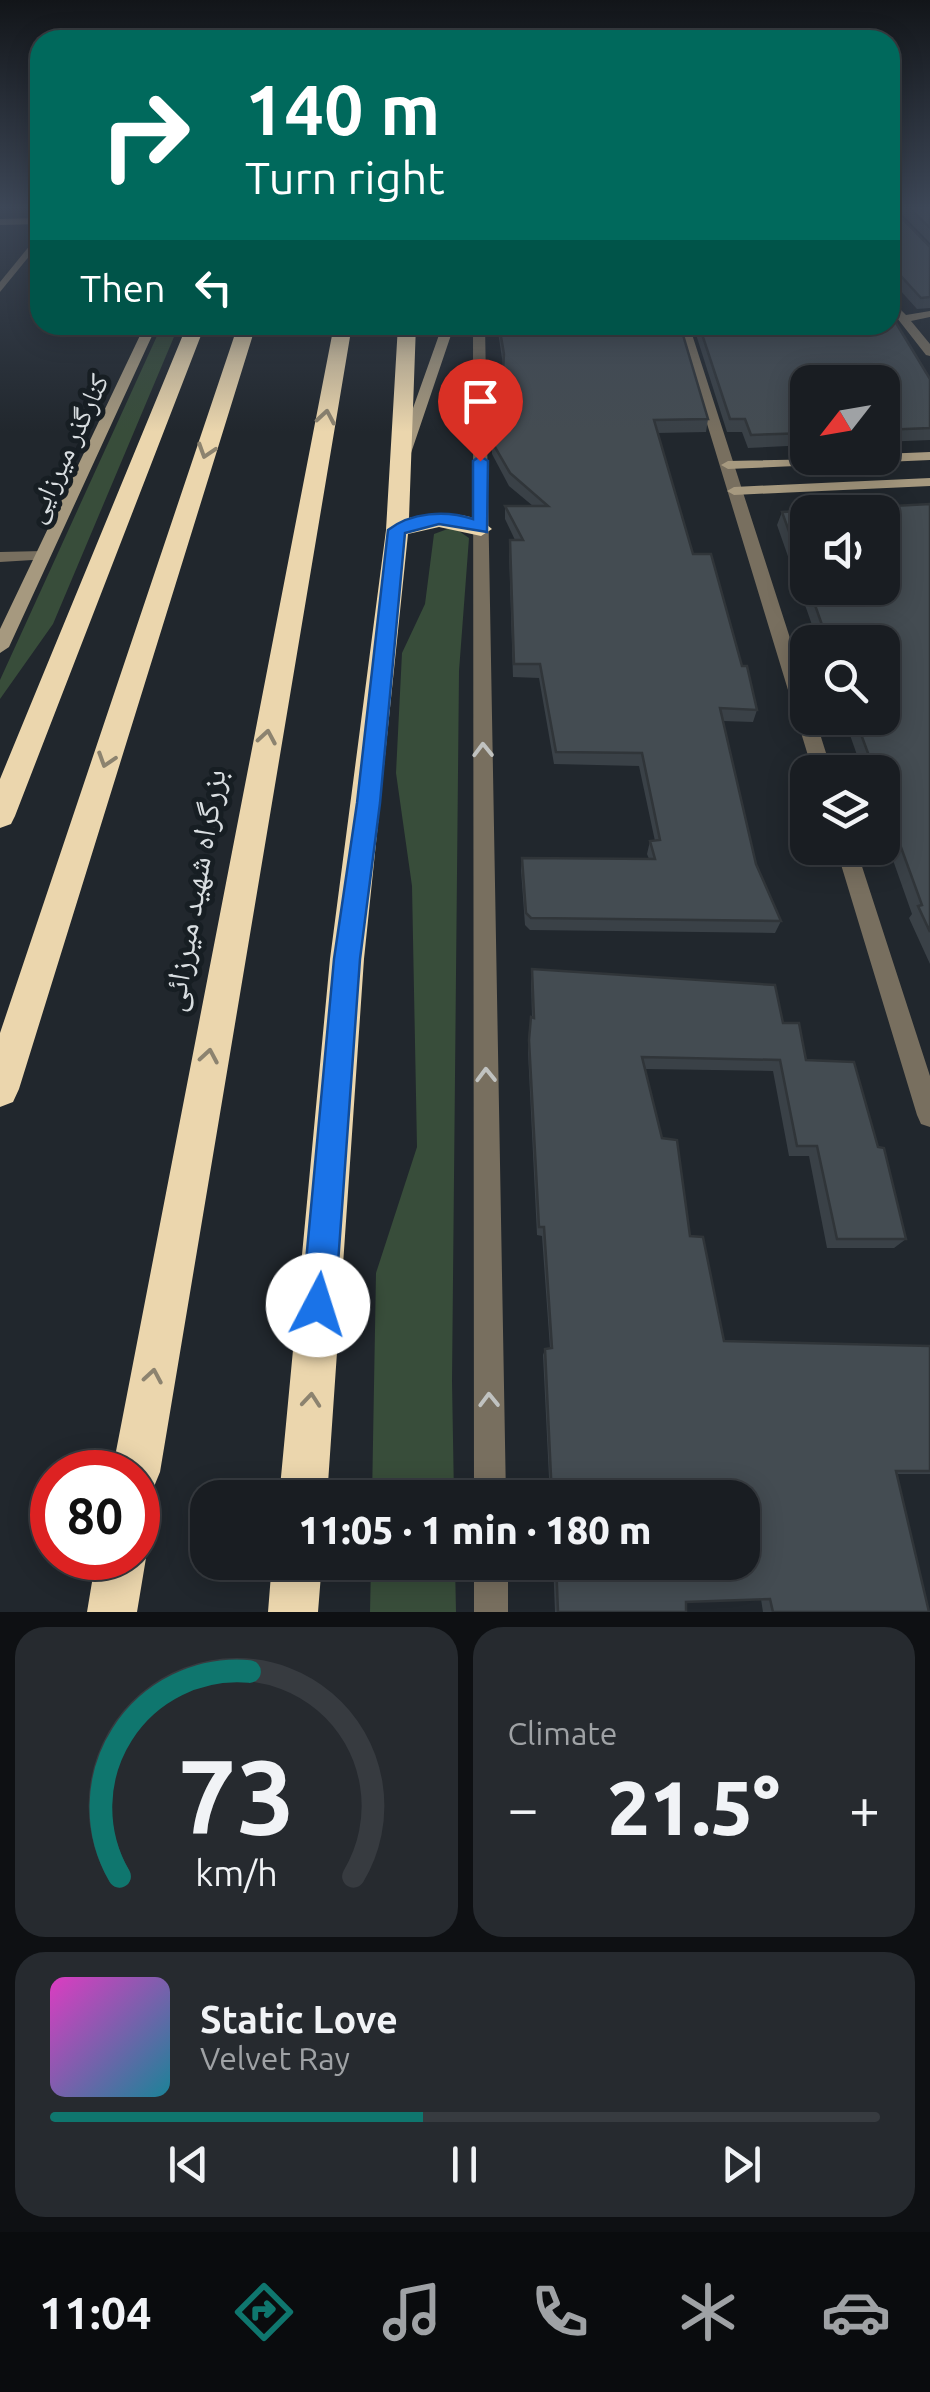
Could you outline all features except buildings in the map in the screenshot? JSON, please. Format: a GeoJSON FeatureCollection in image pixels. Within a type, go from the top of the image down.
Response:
{"type":"FeatureCollection","features":[{"type":"Feature","properties":{"kind":"highway"},"geometry":{"type":"LineString","coordinates":[[0,816],[192,335]]}},
{"type":"Feature","properties":{"kind":"highway"},"geometry":{"type":"LineString","coordinates":[[0,1089],[243,335]]}},
{"type":"Feature","properties":{"kind":"highway","name":"بزرگراه شهید میرزائی"},"geometry":{"type":"LineString","coordinates":[[140,1450],[341,335]]}},
{"type":"Feature","properties":{"kind":"highway"},"geometry":{"type":"LineString","coordinates":[[304,1480],[347,959],[368,803],[404,455],[407,335]]}},
{"type":"Feature","properties":{"kind":"highway"},"geometry":{"type":"LineString","coordinates":[[397,530],[439,519],[462,521],[481,529]]}},
{"type":"Feature","properties":{"kind":"highway"},"geometry":{"type":"LineString","coordinates":[[112,1612],[117,1580]]}},
{"type":"Feature","properties":{"kind":"highway"},"geometry":{"type":"LineString","coordinates":[[293,1612],[296,1580]]}},
{"type":"Feature","properties":{"kind":"street"},"geometry":{"type":"LineString","coordinates":[[903,319],[930,314]]}},
{"type":"Feature","properties":{"kind":"street"},"geometry":{"type":"LineString","coordinates":[[900,315],[930,352]]}},
{"type":"Feature","properties":{"kind":"street","name":"کنارگذر میرزایی"},"geometry":{"type":"LineString","coordinates":[[0,647],[146,335]]}},
{"type":"Feature","properties":{"kind":"street"},"geometry":{"type":"LineString","coordinates":[[404,455],[445,335]]}},
{"type":"Feature","properties":{"kind":"street"},"geometry":{"type":"LineString","coordinates":[[479,335],[490,1480]]}},
{"type":"Feature","properties":{"kind":"street"},"geometry":{"type":"LineString","coordinates":[[687,335],[817,755]]}},
{"type":"Feature","properties":{"kind":"street"},"geometry":{"type":"LineString","coordinates":[[728,465],[930,456]]}},
{"type":"Feature","properties":{"kind":"street"},"geometry":{"type":"LineString","coordinates":[[734,491],[930,482]]}},
{"type":"Feature","properties":{"kind":"street"},"geometry":{"type":"LineString","coordinates":[[0,558],[42,556]]}},
{"type":"Feature","properties":{"kind":"street"},"geometry":{"type":"LineString","coordinates":[[851,865],[930,1115]]}},
{"type":"Feature","properties":{"kind":"street"},"geometry":{"type":"LineString","coordinates":[[491,1580],[491,1612]]}},
{"type":"Feature","properties":{"kind":"green space"},"geometry":{"type":"Polygon","coordinates":[[[157,335],[175,335],[53,624],[0,699],[0,680],[157,335]]]}},
{"type":"Feature","properties":{"kind":"green space"},"geometry":{"type":"Polygon","coordinates":[[[453,527],[469,538],[459,671],[454,1480],[372,1480],[376,1273],[417,1147],[412,886],[396,773],[402,653],[425,604],[434,534],[453,527]]]}},
{"type":"Feature","properties":{"kind":"green space"},"geometry":{"type":"Polygon","coordinates":[[[371,1580],[455,1580],[456,1612],[370,1612],[371,1580]]]}},
{"type":"Feature","properties":{"kind":"route"},"geometry":{"type":"LineString","coordinates":[[318,1305],[347,959],[397,530],[439,519],[462,521],[481,529],[480,461]]}}]}
